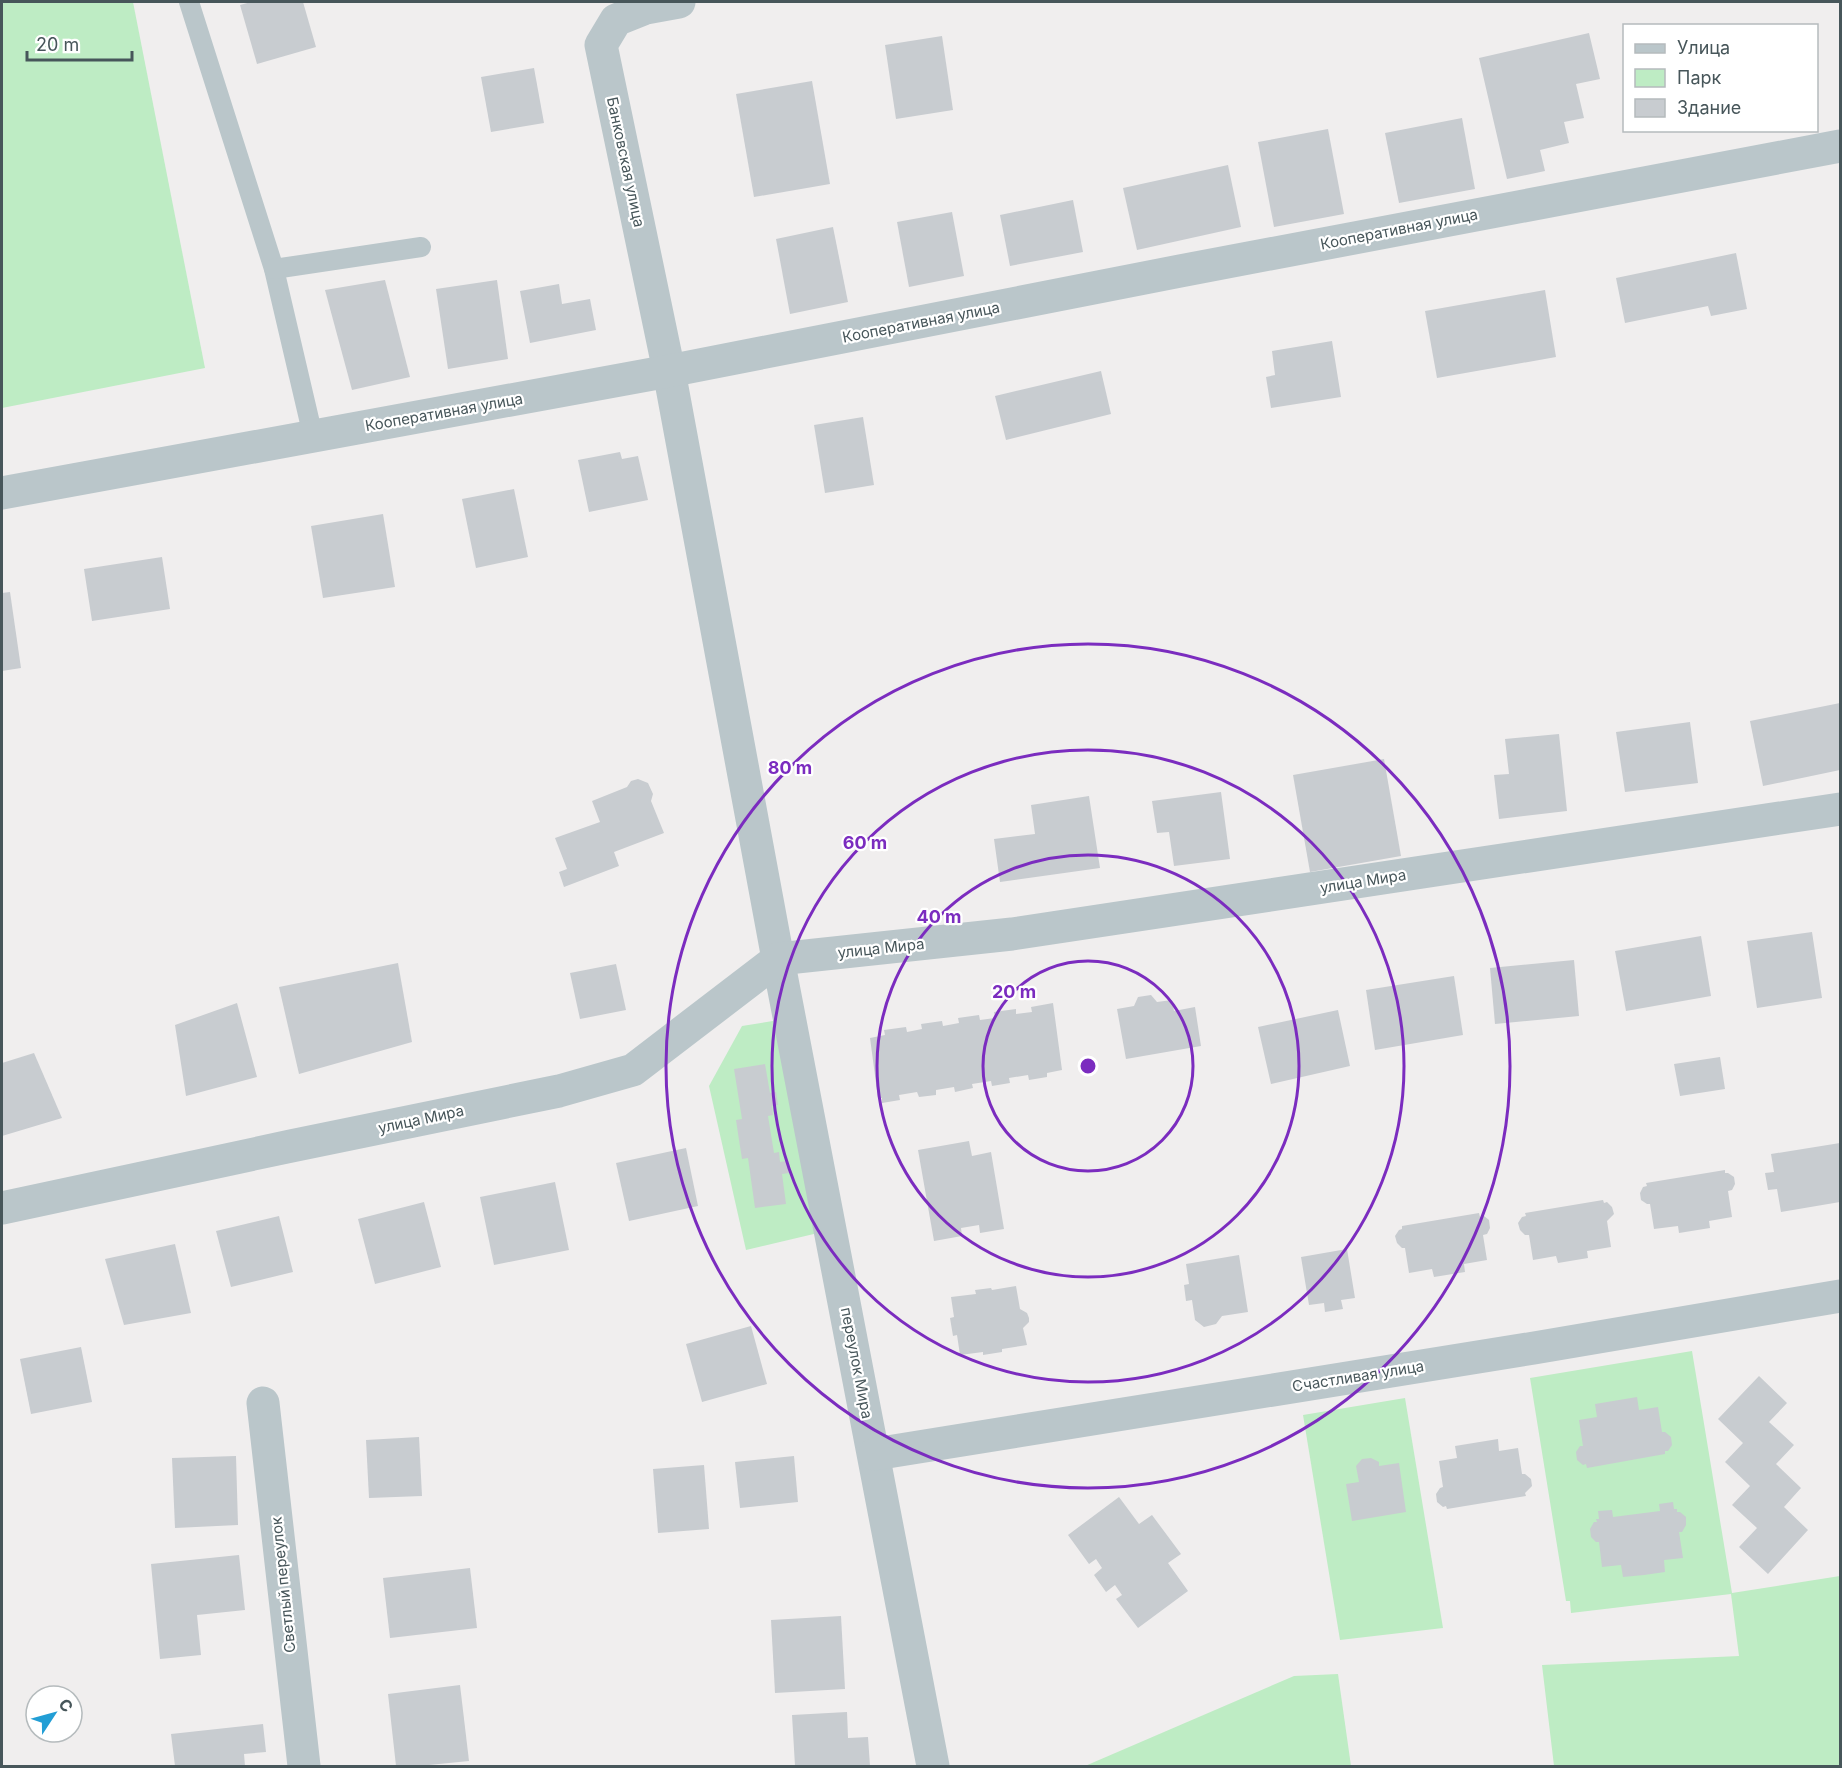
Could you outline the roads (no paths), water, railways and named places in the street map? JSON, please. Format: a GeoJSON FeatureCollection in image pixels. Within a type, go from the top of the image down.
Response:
{"type":"FeatureCollection","features":[{"type":"Feature","properties":{"kind":"street","name":"Банковская улица"},"geometry":{"type":"LineString","coordinates":[[679,2],[646,8],[616,20],[602,45],[669,371],[778,959]]}},
{"type":"Feature","properties":{"kind":"street","name":"Кооперативная улица"},"geometry":{"type":"LineString","coordinates":[[2,493],[669,371],[1192,268],[1840,146]]}},
{"type":"Feature","properties":{"kind":"street","name":"улица Мира"},"geometry":{"type":"LineString","coordinates":[[2,1208],[559,1091],[633,1070],[778,959],[1012,934],[1840,809]]}},
{"type":"Feature","properties":{"kind":"street","name":"переулок Мира"},"geometry":{"type":"LineString","coordinates":[[778,959],[875,1454],[933,1767]]}},
{"type":"Feature","properties":{"kind":"street","name":"Счастливая улица"},"geometry":{"type":"LineString","coordinates":[[875,1454],[1522,1350],[1840,1296]]}},
{"type":"Feature","properties":{"kind":"street","name":"Светлый переулок"},"geometry":{"type":"LineString","coordinates":[[263,1403],[304,1767]]}},
{"type":"Feature","properties":{"kind":"lane"},"geometry":{"type":"LineString","coordinates":[[189,2],[274,269],[313,436]]}},
{"type":"Feature","properties":{"kind":"lane"},"geometry":{"type":"LineString","coordinates":[[274,269],[421,247]]}}]}
